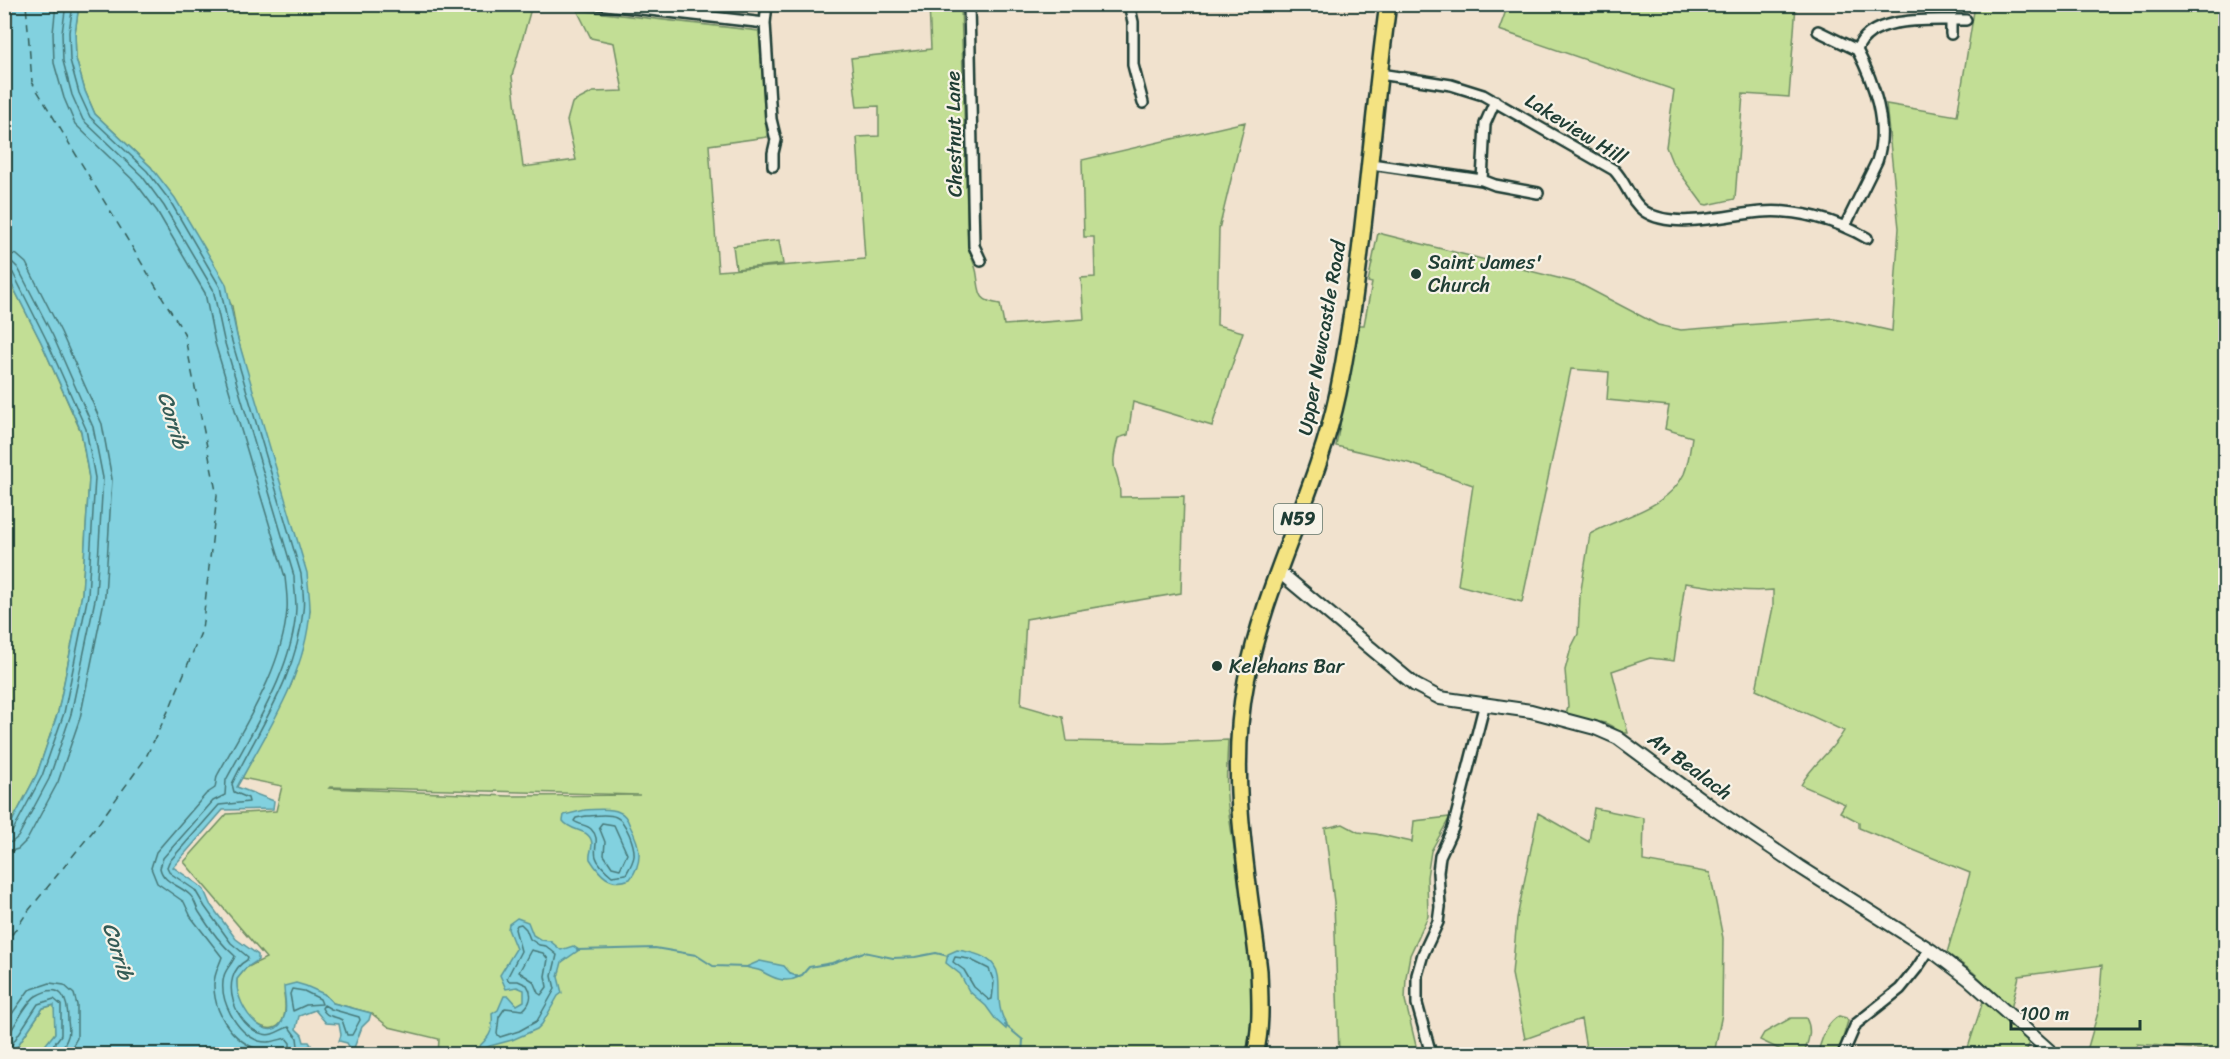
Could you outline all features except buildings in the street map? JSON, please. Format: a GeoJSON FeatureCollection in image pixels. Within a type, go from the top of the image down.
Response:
{"type":"FeatureCollection","features":[{"type":"Feature","properties":{"kind":"main road","name":"Upper Newcastle Road"},"geometry":{"type":"LineString","coordinates":[[1255,1054],[1261,1010],[1259,971],[1239,812],[1238,766],[1242,705],[1253,652],[1277,573],[1322,455],[1333,412],[1356,279],[1388,4]]}},
{"type":"Feature","properties":{"kind":"street"},"geometry":{"type":"LineString","coordinates":[[597,4],[765,23]]}},
{"type":"Feature","properties":{"kind":"street"},"geometry":{"type":"LineString","coordinates":[[767,4],[765,23],[771,119],[776,140],[773,166]]}},
{"type":"Feature","properties":{"kind":"street","name":"Chestnut Lane"},"geometry":{"type":"LineString","coordinates":[[969,4],[974,246],[981,261]]}},
{"type":"Feature","properties":{"kind":"street"},"geometry":{"type":"LineString","coordinates":[[1129,4],[1133,22],[1133,65],[1143,103]]}},
{"type":"Feature","properties":{"kind":"street"},"geometry":{"type":"LineString","coordinates":[[1857,50],[1859,44],[1869,34],[1893,23],[1966,20]]}},
{"type":"Feature","properties":{"kind":"street"},"geometry":{"type":"LineString","coordinates":[[1951,21],[1951,34]]}},
{"type":"Feature","properties":{"kind":"street"},"geometry":{"type":"LineString","coordinates":[[1818,31],[1857,50],[1870,79],[1878,106],[1882,140],[1877,161],[1845,226]]}},
{"type":"Feature","properties":{"kind":"street","name":"Lakeview Hill"},"geometry":{"type":"LineString","coordinates":[[1380,74],[1451,85],[1495,101],[1614,170],[1622,178],[1638,206],[1660,218],[1689,220],[1772,212],[1812,217],[1845,226],[1867,238]]}},
{"type":"Feature","properties":{"kind":"street"},"geometry":{"type":"LineString","coordinates":[[1482,180],[1485,124],[1495,101]]}},
{"type":"Feature","properties":{"kind":"street"},"geometry":{"type":"LineString","coordinates":[[1371,164],[1482,180],[1495,185],[1538,193]]}},
{"type":"Feature","properties":{"kind":"street","name":"An Bealach"},"geometry":{"type":"LineString","coordinates":[[1277,573],[1283,575],[1425,692],[1440,698],[1485,703],[1556,718],[1595,728],[1618,738],[1710,806],[1833,890],[1929,950],[1970,980],[2054,1054]]}},
{"type":"Feature","properties":{"kind":"street"},"geometry":{"type":"LineString","coordinates":[[1431,1054],[1417,1005],[1417,975],[1423,954],[1438,922],[1440,856],[1453,828],[1485,703]]}},
{"type":"Feature","properties":{"kind":"street"},"geometry":{"type":"LineString","coordinates":[[1843,1054],[1856,1024],[1900,988],[1929,950]]}},
{"type":"Feature","properties":{"kind":"green space"},"geometry":{"type":"Polygon","coordinates":[[[79,5],[532,5],[512,76],[523,167],[576,160],[567,121],[572,103],[593,92],[623,91],[614,43],[591,38],[577,10],[759,31],[767,137],[709,145],[718,271],[865,259],[857,137],[879,136],[879,106],[857,107],[851,58],[931,49],[929,5],[961,5],[968,247],[981,296],[988,301],[1000,304],[1004,325],[1084,319],[1081,278],[1095,277],[1094,237],[1084,237],[1082,160],[1245,122],[1219,229],[1217,325],[1243,332],[1212,426],[1133,402],[1128,435],[1118,438],[1114,455],[1120,497],[1184,496],[1181,593],[1026,619],[1021,705],[1063,717],[1067,741],[1164,743],[1228,740],[1228,805],[1251,964],[1251,1024],[1246,1054],[438,1054],[439,1039],[389,1027],[371,1013],[333,1003],[324,994],[284,994],[285,1013],[280,1024],[272,1028],[262,1027],[252,1020],[238,995],[237,979],[246,968],[266,958],[184,862],[227,814],[276,811],[282,786],[242,778],[291,685],[303,649],[310,610],[237,336],[232,306],[151,167],[95,114],[85,91],[76,59],[75,33],[79,5]],[[330,787],[509,796],[640,795],[330,787]]]}},
{"type":"Feature","properties":{"kind":"green space"},"geometry":{"type":"Polygon","coordinates":[[[1508,5],[1796,5],[1789,97],[1743,94],[1735,199],[1703,204],[1672,162],[1666,147],[1674,90],[1499,30],[1508,5]]]}},
{"type":"Feature","properties":{"kind":"green space"},"geometry":{"type":"Polygon","coordinates":[[[1975,5],[2225,5],[2225,1051],[2137,1044],[2134,1054],[2086,1054],[2099,1009],[2102,965],[2019,976],[2011,1009],[1973,972],[1947,953],[1970,873],[1859,828],[1859,822],[1840,812],[1845,804],[1801,785],[1844,731],[1756,690],[1773,607],[1773,590],[1740,590],[1685,583],[1674,661],[1650,658],[1612,671],[1628,733],[1605,723],[1580,721],[1566,715],[1568,706],[1565,670],[1571,648],[1578,634],[1580,596],[1590,534],[1655,504],[1676,486],[1686,469],[1692,437],[1665,429],[1669,406],[1607,400],[1609,372],[1571,369],[1522,602],[1458,585],[1473,485],[1409,463],[1336,446],[1358,325],[1364,325],[1372,283],[1368,282],[1378,233],[1578,283],[1658,325],[1681,330],[1834,318],[1892,331],[1899,228],[1886,104],[1957,116],[1975,5]]]}},
{"type":"Feature","properties":{"kind":"green space"},"geometry":{"type":"Polygon","coordinates":[[[779,240],[783,264],[736,269],[733,246],[779,240]]]}},
{"type":"Feature","properties":{"kind":"green space"},"geometry":{"type":"Polygon","coordinates":[[[5,271],[41,342],[81,432],[89,478],[82,594],[58,712],[37,774],[5,835],[5,271]]]}},
{"type":"Feature","properties":{"kind":"green space"},"geometry":{"type":"Polygon","coordinates":[[[1594,808],[1644,818],[1643,861],[1710,873],[1723,938],[1722,1014],[1714,1054],[1587,1054],[1581,1019],[1525,1039],[1512,974],[1517,918],[1538,813],[1589,842],[1594,808]]]}},
{"type":"Feature","properties":{"kind":"green space"},"geometry":{"type":"Polygon","coordinates":[[[1450,817],[1431,851],[1427,877],[1428,916],[1410,955],[1406,977],[1405,1000],[1418,1054],[1339,1054],[1334,902],[1325,828],[1343,824],[1358,832],[1412,842],[1414,821],[1450,817]]]}},
{"type":"Feature","properties":{"kind":"green space"},"geometry":{"type":"Polygon","coordinates":[[[1984,998],[2030,1042],[2025,1054],[1966,1054],[1984,998]]]}},
{"type":"Feature","properties":{"kind":"green space"},"geometry":{"type":"Polygon","coordinates":[[[55,1005],[55,1033],[42,1051],[38,1054],[12,1054],[43,1008],[55,1005]]]}},
{"type":"Feature","properties":{"kind":"green space"},"geometry":{"type":"Polygon","coordinates":[[[1839,1016],[1848,1021],[1838,1054],[1817,1054],[1827,1028],[1839,1016]]]}},
{"type":"Feature","properties":{"kind":"green space"},"geometry":{"type":"Polygon","coordinates":[[[1791,1018],[1806,1018],[1808,1023],[1809,1036],[1804,1054],[1780,1054],[1781,1050],[1760,1040],[1764,1033],[1791,1018]]]}},
{"type":"Feature","properties":{"kind":"water","name":"Corrib"},"geometry":{"type":"Polygon","coordinates":[[[5,4],[79,5],[75,33],[76,59],[85,91],[95,114],[151,167],[175,198],[226,284],[237,336],[307,573],[310,610],[307,634],[293,680],[237,787],[274,801],[273,809],[223,810],[173,867],[204,890],[210,904],[236,939],[258,955],[258,960],[246,968],[237,979],[242,1003],[256,1023],[264,1028],[272,1029],[280,1025],[286,1011],[284,986],[296,983],[324,994],[333,1003],[371,1013],[369,1020],[362,1027],[354,1048],[339,1041],[341,1035],[339,1024],[326,1023],[315,1010],[299,1016],[296,1029],[302,1035],[304,1042],[309,1042],[311,1045],[302,1049],[306,1054],[38,1054],[55,1033],[54,1005],[43,1008],[12,1054],[5,1054],[5,835],[37,774],[58,712],[82,594],[89,478],[81,431],[41,342],[5,271],[5,4]]]}},
{"type":"Feature","properties":{"kind":"water"},"geometry":{"type":"Polygon","coordinates":[[[585,810],[615,810],[626,818],[639,853],[637,866],[630,879],[617,882],[606,878],[590,859],[592,844],[588,835],[563,821],[564,815],[585,810]]]}},
{"type":"Feature","properties":{"kind":"water"},"geometry":{"type":"Polygon","coordinates":[[[517,918],[528,922],[533,935],[541,940],[550,941],[561,950],[573,946],[579,950],[562,962],[558,977],[562,993],[537,1029],[471,1054],[488,1037],[492,1028],[492,1014],[498,1010],[504,996],[509,996],[517,1005],[524,1001],[524,990],[517,987],[506,989],[500,975],[516,949],[508,929],[509,924],[517,918]]]}},
{"type":"Feature","properties":{"kind":"water"},"geometry":{"type":"Polygon","coordinates":[[[957,950],[977,954],[990,961],[996,969],[1001,1013],[1007,1025],[1006,1029],[969,991],[960,974],[946,963],[948,954],[957,950]]]}},
{"type":"Feature","properties":{"kind":"water"},"geometry":{"type":"Polygon","coordinates":[[[760,961],[784,966],[791,974],[799,977],[789,980],[779,979],[746,967],[760,961]]]}},
{"type":"Feature","properties":{"kind":"waterway"},"geometry":{"type":"LineString","coordinates":[[577,950],[655,948],[696,955],[713,966],[747,967]]}},
{"type":"Feature","properties":{"kind":"waterway"},"geometry":{"type":"LineString","coordinates":[[796,977],[802,975],[809,967],[832,963],[864,952],[893,958],[936,953],[948,956]]}},
{"type":"Feature","properties":{"kind":"waterway"},"geometry":{"type":"LineString","coordinates":[[1005,1025],[1023,1040],[1022,1054]]}},
{"type":"Feature","properties":{"kind":"ferry route"},"geometry":{"type":"LineString","coordinates":[[4,946],[29,910],[93,831],[145,759],[171,705],[202,630],[217,496],[184,333],[32,82],[26,4]]}},
{"type":"Feature","properties":{"kind":"place","name":"Saint James' Church"},"geometry":{"type":"Point","coordinates":[1416,274]}},
{"type":"Feature","properties":{"kind":"place","name":"Kelehans Bar"},"geometry":{"type":"Point","coordinates":[1217,666]}}]}
